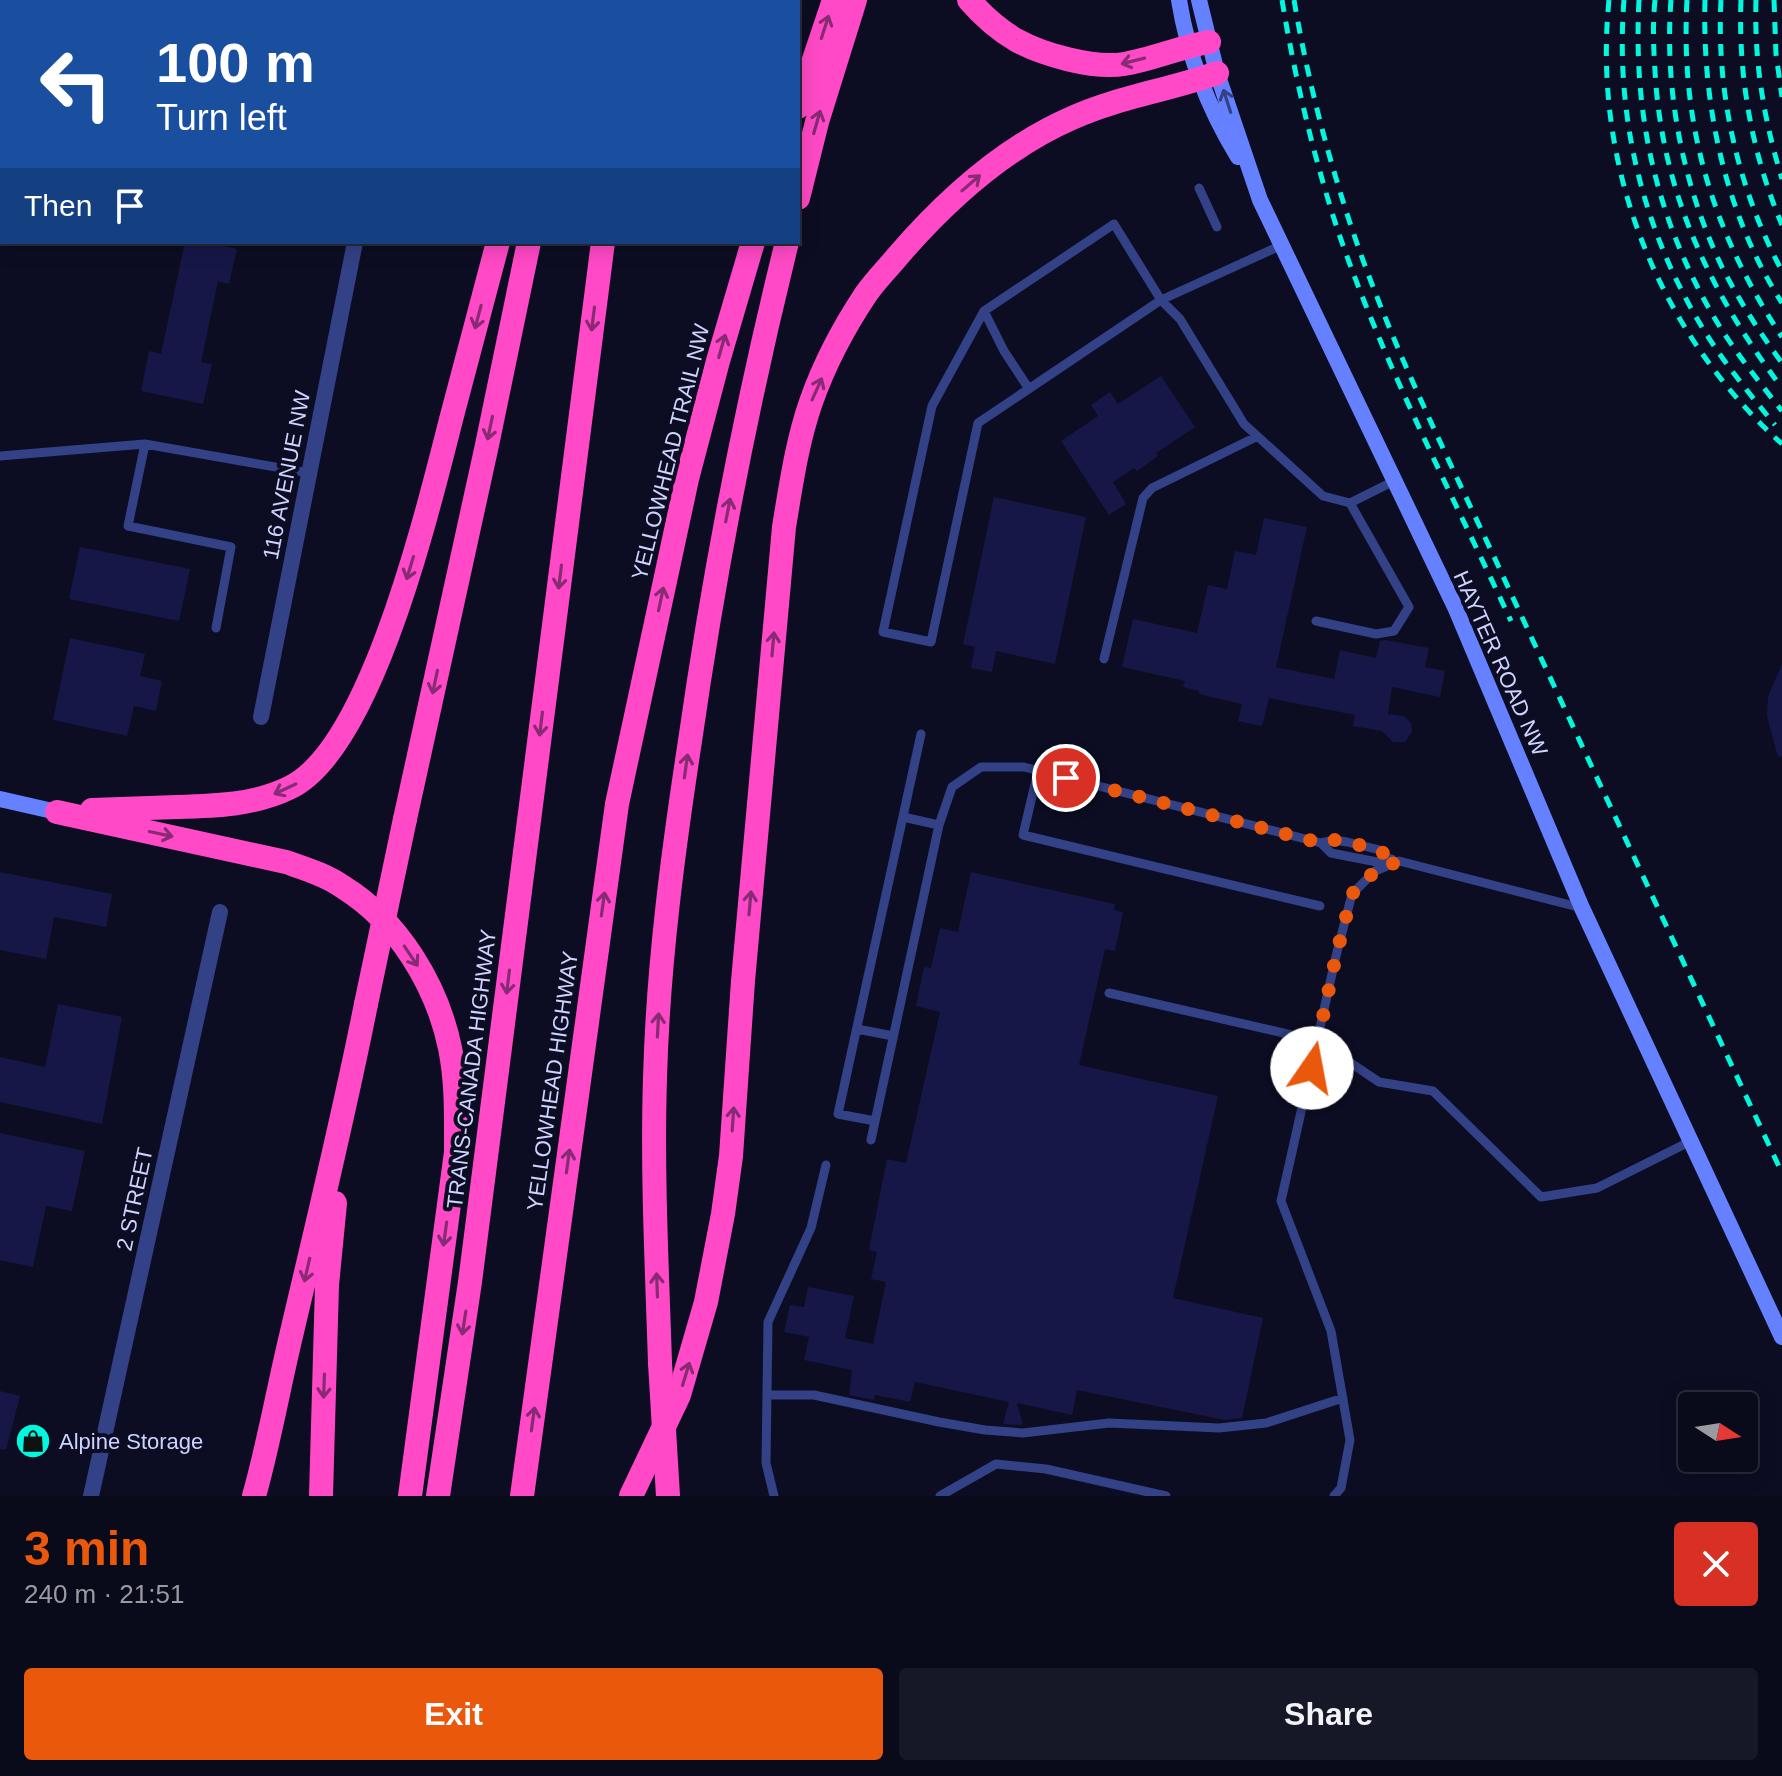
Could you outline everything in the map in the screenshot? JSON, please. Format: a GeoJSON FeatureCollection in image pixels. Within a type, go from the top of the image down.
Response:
{"type":"FeatureCollection","features":[{"type":"Feature","properties":{"kind":"highway"},"geometry":{"type":"LineString","coordinates":[[800,101],[834,0]]}},
{"type":"Feature","properties":{"kind":"highway"},"geometry":{"type":"LineString","coordinates":[[800,190],[817,122],[855,0]]}},
{"type":"Feature","properties":{"kind":"highway"},"geometry":{"type":"LineString","coordinates":[[969,0],[992,23],[1017,41],[1084,64],[1121,65],[1201,38]]}},
{"type":"Feature","properties":{"kind":"highway"},"geometry":{"type":"LineString","coordinates":[[631,1496],[679,1395],[706,1302],[721,1228],[731,1156],[743,981],[784,527],[795,461],[811,402],[839,338],[867,292],[933,217],[993,163],[1072,117],[1208,76]]}},
{"type":"Feature","properties":{"kind":"highway"},"geometry":{"type":"LineString","coordinates":[[57,812],[226,806],[291,788],[313,772],[349,719],[387,640],[435,482],[497,244]]}},
{"type":"Feature","properties":{"kind":"highway"},"geometry":{"type":"LineString","coordinates":[[254,1496],[344,1113],[529,244]]}},
{"type":"Feature","properties":{"kind":"highway","name":"TRANS-CANADA HIGHWAY"},"geometry":{"type":"LineString","coordinates":[[438,1496],[470,1282],[603,244]]}},
{"type":"Feature","properties":{"kind":"highway","name":"YELLOWHEAD TRAIL NW"},"geometry":{"type":"LineString","coordinates":[[645,676],[687,479],[752,244]]}},
{"type":"Feature","properties":{"kind":"highway"},"geometry":{"type":"LineString","coordinates":[[668,1496],[654,1199],[655,1078],[668,904],[704,639],[727,511],[786,244]]}},
{"type":"Feature","properties":{"kind":"highway","name":"YELLOWHEAD HIGHWAY"},"geometry":{"type":"LineString","coordinates":[[522,1496],[617,804],[645,676]]}},
{"type":"Feature","properties":{"kind":"highway"},"geometry":{"type":"LineString","coordinates":[[57,812],[286,862],[318,873],[344,887],[369,907],[398,937],[431,988],[450,1048],[456,1109],[456,1152],[410,1496]]}},
{"type":"Feature","properties":{"kind":"highway"},"geometry":{"type":"LineString","coordinates":[[321,1496],[327,1285],[344,1113]]}},
{"type":"Feature","properties":{"kind":"street"},"geometry":{"type":"LineString","coordinates":[[1179,0],[1201,38]]}},
{"type":"Feature","properties":{"kind":"street"},"geometry":{"type":"LineString","coordinates":[[1199,0],[1201,38],[1208,76]]}},
{"type":"Feature","properties":{"kind":"street"},"geometry":{"type":"LineString","coordinates":[[1201,38],[1211,0]]}},
{"type":"Feature","properties":{"kind":"street","name":"HAYTER ROAD NW"},"geometry":{"type":"LineString","coordinates":[[1208,76],[1223,132],[1253,182],[1455,607],[1582,908],[1782,1337]]}},
{"type":"Feature","properties":{"kind":"street","name":"116 AVENUE NW"},"geometry":{"type":"LineString","coordinates":[[261,717],[355,244]]}},
{"type":"Feature","properties":{"kind":"street"},"geometry":{"type":"LineString","coordinates":[[0,799],[57,812]]}},
{"type":"Feature","properties":{"kind":"street","name":"2 STREET"},"geometry":{"type":"LineString","coordinates":[[91,1496],[220,912]]}},
{"type":"Feature","properties":{"kind":"lane"},"geometry":{"type":"LineString","coordinates":[[1199,188],[1217,227]]}},
{"type":"Feature","properties":{"kind":"lane"},"geometry":{"type":"LineString","coordinates":[[1282,245],[1161,300],[978,423],[931,642],[883,632],[932,406],[984,311],[1114,224],[1161,300],[1180,319],[1244,424],[1256,437],[1323,496],[1350,503],[1394,481]]}},
{"type":"Feature","properties":{"kind":"lane"},"geometry":{"type":"LineString","coordinates":[[984,311],[1004,351],[1029,389]]}},
{"type":"Feature","properties":{"kind":"lane"},"geometry":{"type":"LineString","coordinates":[[1104,659],[1143,498],[1152,488],[1256,437]]}},
{"type":"Feature","properties":{"kind":"lane"},"geometry":{"type":"LineString","coordinates":[[0,456],[145,444],[309,473]]}},
{"type":"Feature","properties":{"kind":"lane"},"geometry":{"type":"LineString","coordinates":[[145,444],[128,526],[231,547],[216,628]]}},
{"type":"Feature","properties":{"kind":"lane"},"geometry":{"type":"LineString","coordinates":[[1316,621],[1376,634],[1385,633],[1394,631],[1409,607],[1350,503]]}},
{"type":"Feature","properties":{"kind":"lane"},"geometry":{"type":"LineString","coordinates":[[875,1121],[838,1114],[921,734]]}},
{"type":"Feature","properties":{"kind":"lane"},"geometry":{"type":"LineString","coordinates":[[871,1140],[939,825],[952,787],[981,767],[1024,767],[1321,843],[1334,840],[1347,842],[1380,850],[1388,858],[1582,908]]}},
{"type":"Feature","properties":{"kind":"lane"},"geometry":{"type":"LineString","coordinates":[[1038,771],[1023,835],[1320,906]]}},
{"type":"Feature","properties":{"kind":"lane"},"geometry":{"type":"LineString","coordinates":[[903,817],[939,825]]}},
{"type":"Feature","properties":{"kind":"lane"},"geometry":{"type":"LineString","coordinates":[[1334,1496],[1341,1488],[1350,1440],[1331,1331],[1281,1201],[1352,894],[1375,871],[1399,861]]}},
{"type":"Feature","properties":{"kind":"lane"},"geometry":{"type":"LineString","coordinates":[[1109,993],[1318,1041],[1379,1082],[1433,1091],[1541,1197],[1597,1188],[1691,1141]]}},
{"type":"Feature","properties":{"kind":"lane"},"geometry":{"type":"LineString","coordinates":[[857,1029],[893,1036]]}},
{"type":"Feature","properties":{"kind":"lane"},"geometry":{"type":"LineString","coordinates":[[774,1496],[766,1463],[768,1322],[811,1228],[826,1165]]}},
{"type":"Feature","properties":{"kind":"lane"},"geometry":{"type":"LineString","coordinates":[[768,1395],[814,1395],[939,1422],[1023,1433],[1109,1423],[1219,1428],[1266,1423],[1343,1398]]}},
{"type":"Feature","properties":{"kind":"lane"},"geometry":{"type":"LineString","coordinates":[[940,1496],[996,1464],[1046,1469],[1166,1496]]}},
{"type":"Feature","properties":{"kind":"building"},"geometry":{"type":"Polygon","coordinates":[[[185,244],[226,244],[237,249],[229,284],[218,281],[201,362],[212,364],[203,404],[141,391],[149,351],[161,354],[185,244]]]}},
{"type":"Feature","properties":{"kind":"building"},"geometry":{"type":"Polygon","coordinates":[[[1161,376],[1195,427],[1156,453],[1158,456],[1137,471],[1134,468],[1113,482],[1126,504],[1109,515],[1061,441],[1098,416],[1091,405],[1110,392],[1118,404],[1161,376]]]}},
{"type":"Feature","properties":{"kind":"building"},"geometry":{"type":"Polygon","coordinates":[[[994,497],[1086,517],[1055,664],[996,651],[992,672],[971,668],[975,647],[963,644],[994,497]]]}},
{"type":"Feature","properties":{"kind":"building"},"geometry":{"type":"Polygon","coordinates":[[[1264,518],[1307,527],[1276,667],[1334,679],[1340,650],[1376,658],[1380,641],[1386,640],[1429,648],[1425,667],[1445,671],[1440,697],[1392,687],[1388,714],[1404,716],[1411,723],[1412,732],[1405,742],[1393,742],[1382,731],[1353,726],[1355,715],[1269,698],[1262,726],[1238,721],[1242,704],[1199,694],[1199,691],[1183,687],[1185,681],[1122,667],[1133,619],[1197,633],[1208,585],[1227,589],[1235,551],[1256,555],[1264,518]]]}},
{"type":"Feature","properties":{"kind":"building"},"geometry":{"type":"Polygon","coordinates":[[[80,547],[190,569],[179,621],[69,599],[80,547]]]}},
{"type":"Feature","properties":{"kind":"building"},"geometry":{"type":"Polygon","coordinates":[[[70,638],[145,654],[140,676],[162,681],[156,711],[134,706],[127,736],[53,720],[70,638]]]}},
{"type":"Feature","properties":{"kind":"building"},"geometry":{"type":"Polygon","coordinates":[[[1782,664],[1782,756],[1778,757],[1767,716],[1768,696],[1782,664]]]}},
{"type":"Feature","properties":{"kind":"building"},"geometry":{"type":"Polygon","coordinates":[[[0,872],[112,894],[106,927],[54,917],[46,959],[0,950],[0,872]]]}},
{"type":"Feature","properties":{"kind":"building"},"geometry":{"type":"Polygon","coordinates":[[[971,872],[1115,904],[1114,910],[1123,912],[1115,951],[1105,949],[1079,1065],[1218,1096],[1173,1298],[1263,1318],[1242,1418],[1225,1420],[1077,1390],[1072,1415],[1017,1403],[1023,1425],[1003,1424],[1009,1402],[915,1382],[910,1402],[875,1395],[874,1400],[849,1395],[852,1370],[804,1360],[809,1337],[784,1332],[790,1305],[804,1307],[808,1287],[854,1296],[845,1338],[873,1344],[886,1282],[871,1279],[877,1252],[869,1250],[887,1159],[906,1163],[940,1012],[916,1006],[924,967],[931,968],[940,928],[958,932],[971,872]]]}},
{"type":"Feature","properties":{"kind":"building"},"geometry":{"type":"Polygon","coordinates":[[[58,1004],[122,1017],[102,1124],[0,1102],[0,1057],[45,1067],[58,1004]]]}},
{"type":"Feature","properties":{"kind":"building"},"geometry":{"type":"Polygon","coordinates":[[[0,1133],[85,1151],[72,1211],[46,1206],[33,1267],[0,1260],[0,1133]]]}},
{"type":"Feature","properties":{"kind":"building"},"geometry":{"type":"Polygon","coordinates":[[[0,1391],[20,1396],[6,1450],[0,1449],[0,1391]]]}},
{"type":"Feature","properties":{"kind":"railway"},"geometry":{"type":"LineString","coordinates":[[1282,0],[1313,145],[1356,281],[1419,428],[1511,621]]}},
{"type":"Feature","properties":{"kind":"railway"},"geometry":{"type":"LineString","coordinates":[[1294,0],[1311,85],[1333,168],[1367,270],[1404,362],[1782,1173]]}},
{"type":"Feature","properties":{"kind":"railway"},"geometry":{"type":"LineString","coordinates":[[1609,0],[1606,62],[1611,124],[1624,184],[1643,243],[1668,298],[1700,351],[1738,400],[1782,444]]}},
{"type":"Feature","properties":{"kind":"railway"},"geometry":{"type":"LineString","coordinates":[[1624,0],[1622,42],[1628,126],[1647,207],[1679,285],[1699,322],[1725,362],[1775,425]]}},
{"type":"Feature","properties":{"kind":"railway"},"geometry":{"type":"LineString","coordinates":[[1639,0],[1638,42],[1644,122],[1662,200],[1675,238],[1711,312],[1782,411]]}},
{"type":"Feature","properties":{"kind":"railway"},"geometry":{"type":"LineString","coordinates":[[1655,0],[1654,54],[1661,129],[1682,208],[1714,283],[1782,388]]}},
{"type":"Feature","properties":{"kind":"railway"},"geometry":{"type":"LineString","coordinates":[[1671,0],[1674,103],[1679,138],[1697,205],[1723,269],[1782,363]]}},
{"type":"Feature","properties":{"kind":"railway"},"geometry":{"type":"LineString","coordinates":[[1687,0],[1689,91],[1706,177],[1737,258],[1782,337]]}},
{"type":"Feature","properties":{"kind":"railway"},"geometry":{"type":"LineString","coordinates":[[1705,0],[1708,79],[1721,158],[1746,233],[1782,303]]}},
{"type":"Feature","properties":{"kind":"railway"},"geometry":{"type":"LineString","coordinates":[[1721,0],[1722,70],[1733,140],[1753,207],[1782,271]]}},
{"type":"Feature","properties":{"kind":"railway"},"geometry":{"type":"LineString","coordinates":[[1741,0],[1742,58],[1749,115],[1763,171],[1782,225]]}},
{"type":"Feature","properties":{"kind":"railway"},"geometry":{"type":"LineString","coordinates":[[1756,0],[1762,91],[1782,179]]}},
{"type":"Feature","properties":{"kind":"railway"},"geometry":{"type":"LineString","coordinates":[[1774,0],[1776,54],[1782,97]]}},
{"type":"Feature","properties":{"kind":"place","name":"Alpine Storage"},"geometry":{"type":"Point","coordinates":[33,1441]}},
{"type":"Feature","properties":{"kind":"route"},"geometry":{"type":"LineString","coordinates":[[1066,778],[1321,843],[1334,840],[1380,850],[1388,858],[1399,861],[1375,871],[1352,894],[1312,1068]]}}]}
